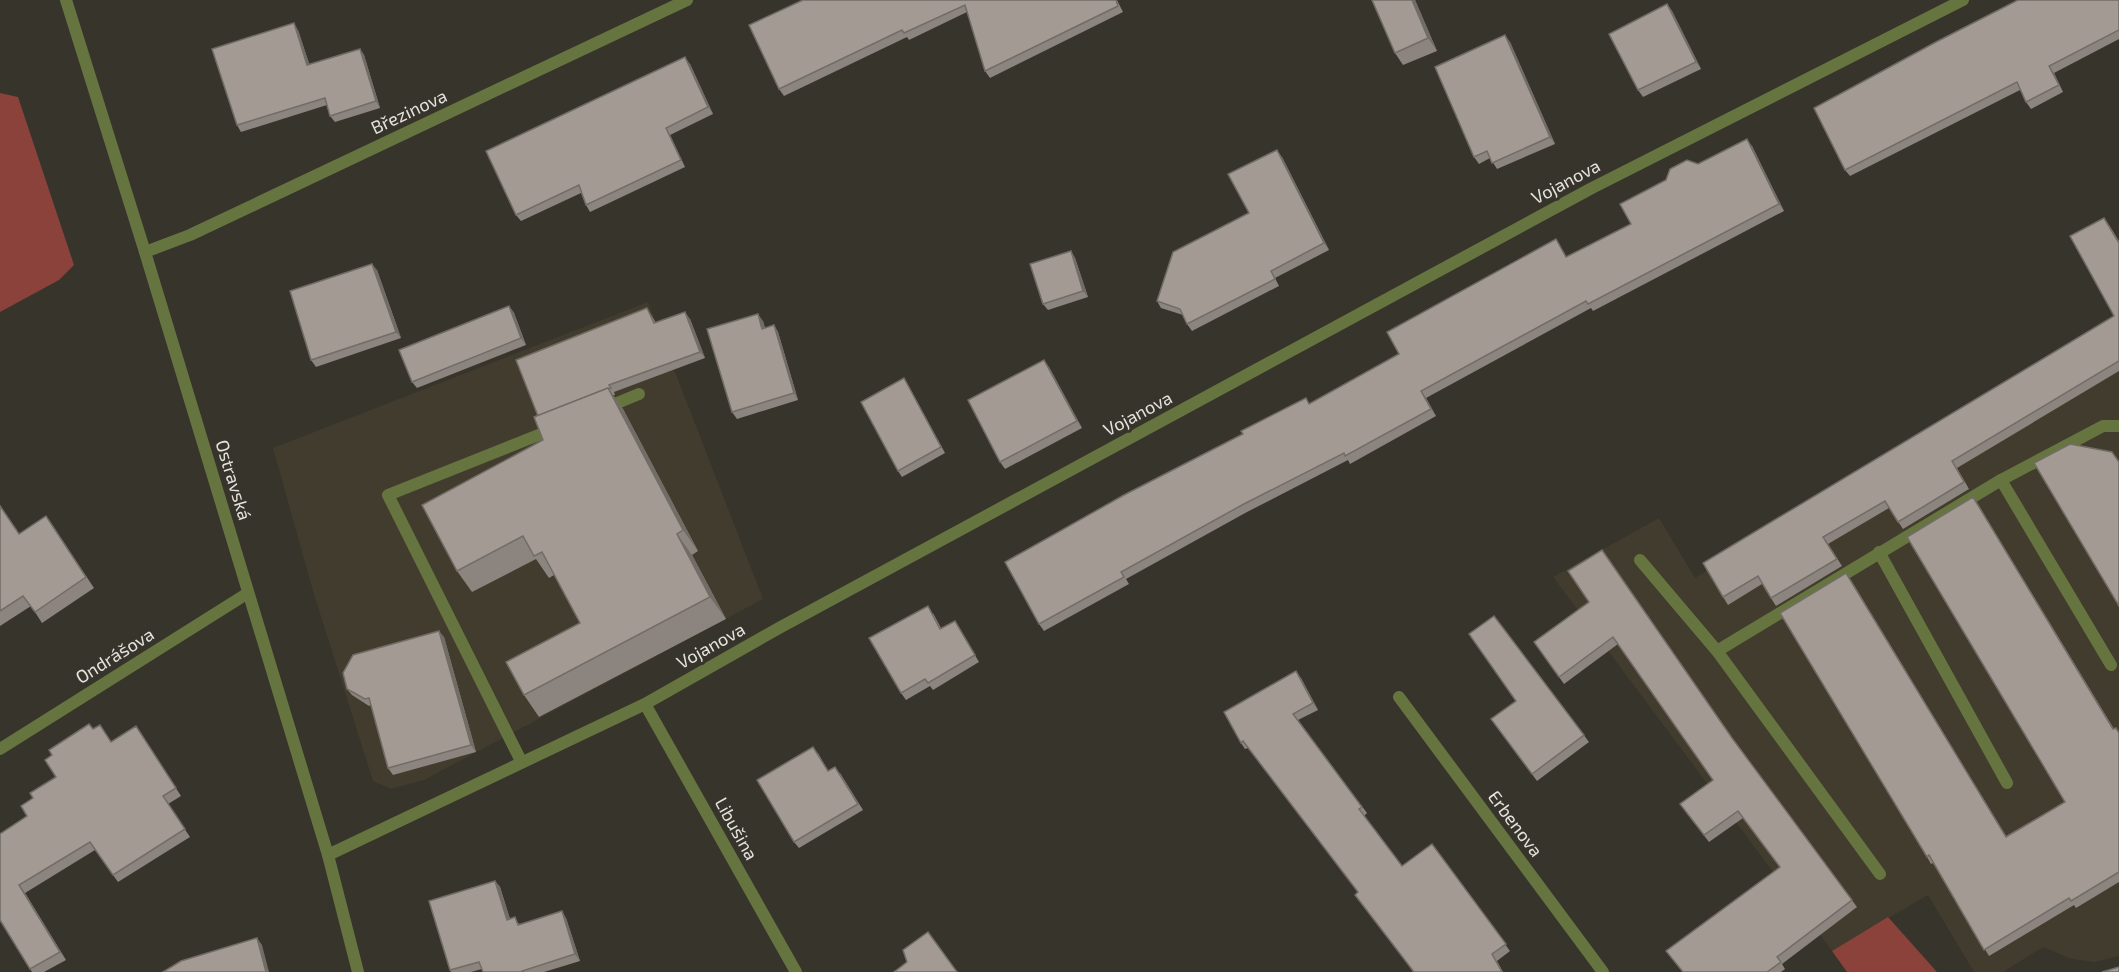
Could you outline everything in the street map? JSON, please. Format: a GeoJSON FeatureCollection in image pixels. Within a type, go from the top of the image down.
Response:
{"type":"FeatureCollection","features":[{"type":"Feature","properties":{"kind":"street","name":"Ostravská"},"geometry":{"type":"LineString","coordinates":[[66,0],[328,855],[358,972]]}},
{"type":"Feature","properties":{"kind":"street","name":"Březinova"},"geometry":{"type":"LineString","coordinates":[[145,252],[190,235],[687,0]]}},
{"type":"Feature","properties":{"kind":"street","name":"Vojanova"},"geometry":{"type":"LineString","coordinates":[[328,855],[521,761],[645,704],[779,628],[1592,188],[1964,0]]}},
{"type":"Feature","properties":{"kind":"street"},"geometry":{"type":"LineString","coordinates":[[596,412],[639,394]]}},
{"type":"Feature","properties":{"kind":"street"},"geometry":{"type":"LineString","coordinates":[[521,761],[388,495],[563,425]]}},
{"type":"Feature","properties":{"kind":"street"},"geometry":{"type":"LineString","coordinates":[[1717,651],[2001,480],[2103,426],[2119,426]]}},
{"type":"Feature","properties":{"kind":"street"},"geometry":{"type":"LineString","coordinates":[[2001,480],[2111,665]]}},
{"type":"Feature","properties":{"kind":"street"},"geometry":{"type":"LineString","coordinates":[[1879,552],[2007,783]]}},
{"type":"Feature","properties":{"kind":"street"},"geometry":{"type":"LineString","coordinates":[[1640,560],[1717,651],[1880,874]]}},
{"type":"Feature","properties":{"kind":"street","name":"Ondrášova"},"geometry":{"type":"LineString","coordinates":[[0,749],[248,593]]}},
{"type":"Feature","properties":{"kind":"street","name":"Erbenova"},"geometry":{"type":"LineString","coordinates":[[1399,697],[1603,972]]}},
{"type":"Feature","properties":{"kind":"street","name":"Libušina"},"geometry":{"type":"LineString","coordinates":[[645,704],[796,972]]}},
{"type":"Feature","properties":{"kind":"shaded area"},"geometry":{"type":"Polygon","coordinates":[[[0,93],[18,97],[74,265],[59,280],[0,312],[0,93]]]}},
{"type":"Feature","properties":{"kind":"shaded area"},"geometry":{"type":"Polygon","coordinates":[[[648,302],[763,599],[424,780],[391,789],[373,781],[313,591],[273,448],[648,302]]]}},
{"type":"Feature","properties":{"kind":"shaded area"},"geometry":{"type":"Polygon","coordinates":[[[2119,320],[2119,956],[2095,962],[2072,959],[2043,947],[2003,972],[1974,972],[1928,895],[1832,951],[1553,577],[1659,518],[1695,578],[2119,320]]]}},
{"type":"Feature","properties":{"kind":"shaded area"},"geometry":{"type":"Polygon","coordinates":[[[1888,917],[1937,972],[1847,972],[1832,951],[1888,917]]]}},
{"type":"Feature","properties":{"kind":"building"},"geometry":{"type":"Polygon","coordinates":[[[803,0],[1116,0],[1118,6],[985,71],[965,5],[904,33],[902,30],[779,89],[749,25],[803,0]]]}},
{"type":"Feature","properties":{"kind":"building"},"geometry":{"type":"Polygon","coordinates":[[[1372,0],[1412,0],[1428,38],[1395,53],[1372,0]]]}},
{"type":"Feature","properties":{"kind":"building"},"geometry":{"type":"Polygon","coordinates":[[[2018,0],[2119,0],[2119,30],[2049,66],[2059,85],[2026,102],[2017,82],[1845,170],[1814,108],[2018,0]]]}},
{"type":"Feature","properties":{"kind":"building"},"geometry":{"type":"Polygon","coordinates":[[[1667,4],[1696,62],[1638,90],[1609,34],[1667,4]]]}},
{"type":"Feature","properties":{"kind":"building"},"geometry":{"type":"Polygon","coordinates":[[[294,23],[307,65],[360,49],[376,101],[330,116],[325,98],[237,125],[212,49],[294,23]]]}},
{"type":"Feature","properties":{"kind":"building"},"geometry":{"type":"Polygon","coordinates":[[[1505,35],[1550,137],[1492,163],[1487,151],[1474,157],[1435,67],[1505,35]]]}},
{"type":"Feature","properties":{"kind":"building"},"geometry":{"type":"Polygon","coordinates":[[[685,57],[708,107],[666,128],[681,160],[586,205],[579,185],[516,215],[486,151],[685,57]]]}},
{"type":"Feature","properties":{"kind":"building"},"geometry":{"type":"Polygon","coordinates":[[[1747,139],[1779,204],[1588,304],[1586,301],[1421,391],[1431,409],[1345,456],[1344,453],[1242,505],[1121,572],[1124,577],[1039,624],[1005,562],[1124,495],[1243,434],[1241,431],[1306,398],[1309,404],[1399,354],[1387,332],[1556,239],[1566,257],[1631,224],[1620,204],[1666,180],[1670,169],[1687,160],[1698,164],[1747,139]]]}},
{"type":"Feature","properties":{"kind":"building"},"geometry":{"type":"Polygon","coordinates":[[[1277,150],[1324,243],[1271,271],[1275,279],[1187,324],[1180,309],[1157,301],[1173,252],[1249,213],[1228,174],[1277,150]]]}},
{"type":"Feature","properties":{"kind":"building"},"geometry":{"type":"Polygon","coordinates":[[[2104,218],[2119,243],[2119,361],[1952,461],[1964,482],[1898,522],[1885,501],[1823,537],[1837,559],[1771,598],[1758,576],[1723,597],[1703,563],[2114,316],[2070,236],[2104,218]]]}},
{"type":"Feature","properties":{"kind":"building"},"geometry":{"type":"Polygon","coordinates":[[[1071,251],[1083,291],[1043,304],[1030,264],[1071,251]]]}},
{"type":"Feature","properties":{"kind":"building"},"geometry":{"type":"Polygon","coordinates":[[[372,264],[396,332],[311,360],[290,291],[372,264]]]}},
{"type":"Feature","properties":{"kind":"building"},"geometry":{"type":"Polygon","coordinates":[[[509,306],[521,338],[412,382],[399,350],[509,306]]]}},
{"type":"Feature","properties":{"kind":"building"},"geometry":{"type":"Polygon","coordinates":[[[647,308],[654,323],[685,312],[700,352],[609,385],[611,388],[538,416],[516,360],[647,308]]]}},
{"type":"Feature","properties":{"kind":"building"},"geometry":{"type":"Polygon","coordinates":[[[758,314],[762,329],[774,325],[794,393],[732,412],[707,329],[758,314]]]}},
{"type":"Feature","properties":{"kind":"building"},"geometry":{"type":"Polygon","coordinates":[[[1044,360],[1077,421],[1000,462],[968,400],[1044,360]]]}},
{"type":"Feature","properties":{"kind":"building"},"geometry":{"type":"Polygon","coordinates":[[[904,378],[941,447],[898,471],[861,402],[904,378]]]}},
{"type":"Feature","properties":{"kind":"building"},"geometry":{"type":"Polygon","coordinates":[[[608,388],[683,530],[677,534],[710,597],[524,695],[506,662],[580,623],[542,552],[534,556],[523,536],[457,571],[422,505],[543,440],[534,417],[608,388]]]}},
{"type":"Feature","properties":{"kind":"building"},"geometry":{"type":"Polygon","coordinates":[[[2070,444],[2112,452],[2119,462],[2119,606],[2034,463],[2070,444]]]}},
{"type":"Feature","properties":{"kind":"building"},"geometry":{"type":"Polygon","coordinates":[[[1973,497],[2113,729],[2116,728],[2119,733],[2119,872],[2071,901],[2069,898],[1984,950],[1929,855],[1927,857],[1780,613],[1846,573],[2006,837],[2065,802],[1907,537],[1973,497]]]}},
{"type":"Feature","properties":{"kind":"building"},"geometry":{"type":"Polygon","coordinates":[[[0,506],[19,534],[46,516],[86,577],[35,612],[23,596],[0,611],[0,506]]]}},
{"type":"Feature","properties":{"kind":"building"},"geometry":{"type":"Polygon","coordinates":[[[1602,550],[1732,738],[1852,900],[1777,957],[1781,962],[1767,972],[1683,972],[1666,951],[1780,867],[1738,811],[1704,835],[1680,804],[1713,780],[1613,637],[1559,677],[1534,642],[1589,602],[1568,571],[1602,550]]]}},
{"type":"Feature","properties":{"kind":"building"},"geometry":{"type":"Polygon","coordinates":[[[928,606],[940,629],[955,621],[975,655],[928,683],[925,679],[901,693],[869,638],[928,606]]]}},
{"type":"Feature","properties":{"kind":"building"},"geometry":{"type":"Polygon","coordinates":[[[1494,616],[1584,735],[1532,774],[1491,719],[1516,701],[1469,634],[1494,616]]]}},
{"type":"Feature","properties":{"kind":"building"},"geometry":{"type":"Polygon","coordinates":[[[439,631],[471,745],[388,768],[369,698],[365,699],[347,689],[343,673],[353,655],[439,631]]]}},
{"type":"Feature","properties":{"kind":"building"},"geometry":{"type":"Polygon","coordinates":[[[1296,671],[1313,703],[1293,714],[1362,807],[1359,809],[1402,866],[1432,844],[1506,944],[1492,954],[1502,972],[1414,972],[1355,895],[1358,892],[1243,741],[1241,743],[1224,712],[1296,671]]]}},
{"type":"Feature","properties":{"kind":"building"},"geometry":{"type":"Polygon","coordinates":[[[89,724],[93,729],[100,725],[111,742],[136,726],[176,788],[163,796],[185,829],[113,875],[90,842],[19,885],[60,952],[30,969],[0,920],[0,834],[27,816],[21,806],[33,798],[30,793],[56,777],[45,760],[52,755],[49,750],[89,724]]]}},
{"type":"Feature","properties":{"kind":"building"},"geometry":{"type":"Polygon","coordinates":[[[813,747],[828,771],[835,767],[858,804],[794,842],[757,780],[813,747]]]}},
{"type":"Feature","properties":{"kind":"building"},"geometry":{"type":"Polygon","coordinates":[[[495,881],[507,920],[515,917],[518,925],[562,911],[575,954],[523,972],[483,972],[479,962],[450,970],[429,901],[495,881]]]}},
{"type":"Feature","properties":{"kind":"building"},"geometry":{"type":"Polygon","coordinates":[[[928,932],[957,972],[894,972],[907,962],[903,950],[928,932]]]}},
{"type":"Feature","properties":{"kind":"building"},"geometry":{"type":"Polygon","coordinates":[[[257,938],[266,972],[163,972],[181,961],[257,938]]]}},
{"type":"Feature","properties":{"kind":"building"},"geometry":{"type":"Polygon","coordinates":[[[2119,967],[2119,972],[2102,972],[2119,967]]]}}]}
